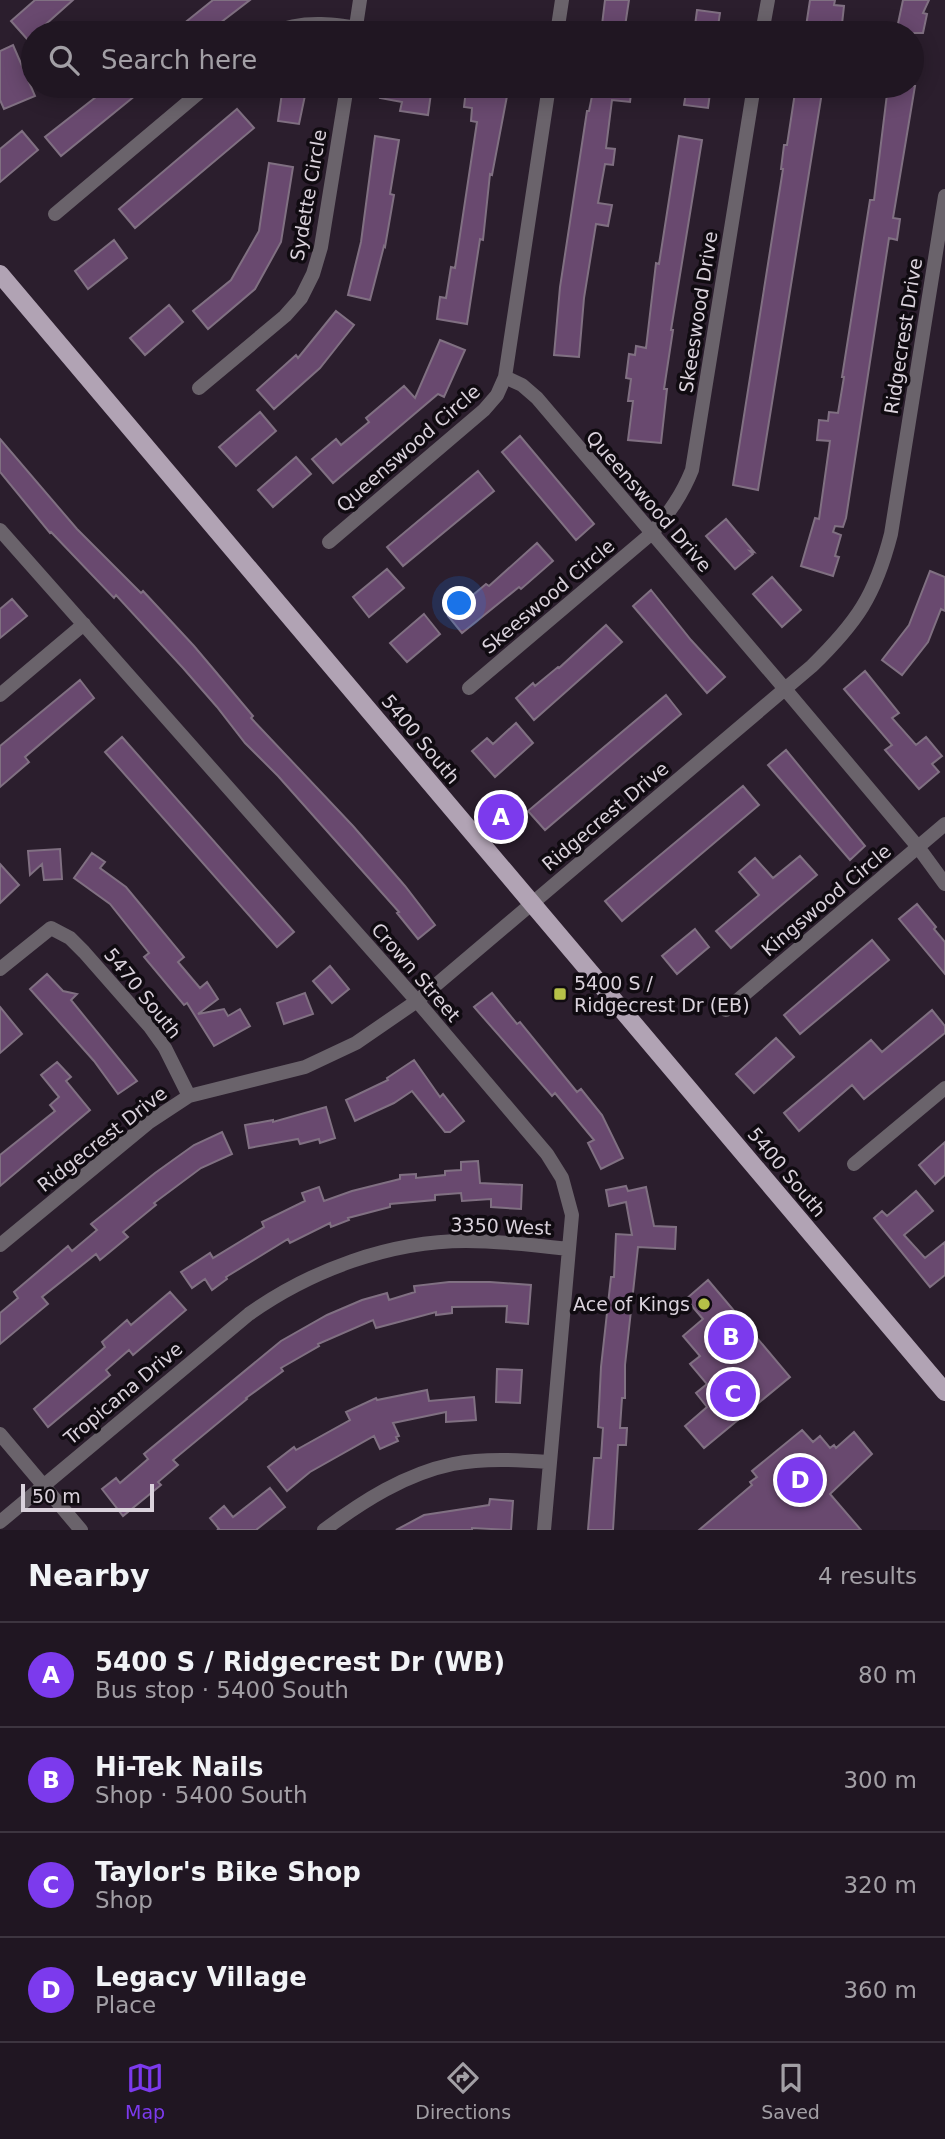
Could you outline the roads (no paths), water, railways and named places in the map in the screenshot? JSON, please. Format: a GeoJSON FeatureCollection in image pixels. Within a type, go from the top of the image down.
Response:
{"type":"FeatureCollection","features":[{"type":"Feature","properties":{"kind":"main road","name":"5400 South"},"geometry":{"type":"LineString","coordinates":[[0,274],[945,1392]]}},
{"type":"Feature","properties":{"kind":"street"},"geometry":{"type":"LineString","coordinates":[[357,21],[360,0]]}},
{"type":"Feature","properties":{"kind":"street"},"geometry":{"type":"LineString","coordinates":[[559,21],[562,0]]}},
{"type":"Feature","properties":{"kind":"street"},"geometry":{"type":"LineString","coordinates":[[764,21],[768,0]]}},
{"type":"Feature","properties":{"kind":"street"},"geometry":{"type":"LineString","coordinates":[[55,214],[193,98]]}},
{"type":"Feature","properties":{"kind":"street","name":"Sydette Circle"},"geometry":{"type":"LineString","coordinates":[[199,388],[285,316],[301,298],[313,274],[321,247],[344,98]]}},
{"type":"Feature","properties":{"kind":"street"},"geometry":{"type":"LineString","coordinates":[[505,377],[547,98]]}},
{"type":"Feature","properties":{"kind":"street","name":"Skeeswood Drive"},"geometry":{"type":"LineString","coordinates":[[652,533],[678,502],[692,470],[752,98]]}},
{"type":"Feature","properties":{"kind":"street","name":"Ridgecrest Drive"},"geometry":{"type":"LineString","coordinates":[[0,1245],[148,1123],[189,1096],[305,1067],[356,1043],[417,1001],[785,689],[852,624],[866,604],[881,571],[891,534],[945,196]]}},
{"type":"Feature","properties":{"kind":"street","name":"Queenswood Drive"},"geometry":{"type":"LineString","coordinates":[[505,377],[522,385],[537,398],[918,847],[945,884]]}},
{"type":"Feature","properties":{"kind":"street","name":"Queenswood Circle"},"geometry":{"type":"LineString","coordinates":[[329,542],[484,410],[497,395],[505,377]]}},
{"type":"Feature","properties":{"kind":"street","name":"Crown Street"},"geometry":{"type":"LineString","coordinates":[[0,530],[417,1001],[547,1154],[562,1178],[572,1215],[544,1530]]}},
{"type":"Feature","properties":{"kind":"street","name":"Skeeswood Circle"},"geometry":{"type":"LineString","coordinates":[[469,688],[652,533]]}},
{"type":"Feature","properties":{"kind":"street"},"geometry":{"type":"LineString","coordinates":[[0,695],[83,624]]}},
{"type":"Feature","properties":{"kind":"street","name":"Kingswood Circle"},"geometry":{"type":"LineString","coordinates":[[726,1010],[945,824]]}},
{"type":"Feature","properties":{"kind":"street","name":"5470 South"},"geometry":{"type":"LineString","coordinates":[[0,969],[51,928],[70,938],[150,1027],[165,1048],[189,1096]]}},
{"type":"Feature","properties":{"kind":"street"},"geometry":{"type":"LineString","coordinates":[[854,1164],[945,1087]]}},
{"type":"Feature","properties":{"kind":"street","name":"3350 West"},"geometry":{"type":"LineString","coordinates":[[273,1297],[328,1270],[385,1252],[425,1244],[465,1241],[569,1249]]}},
{"type":"Feature","properties":{"kind":"street","name":"Tropicana Drive"},"geometry":{"type":"LineString","coordinates":[[0,1522],[194,1358],[273,1297]]}},
{"type":"Feature","properties":{"kind":"street"},"geometry":{"type":"LineString","coordinates":[[0,1434],[81,1530]]}},
{"type":"Feature","properties":{"kind":"street"},"geometry":{"type":"LineString","coordinates":[[324,1530],[358,1505],[405,1480],[452,1464],[502,1460],[550,1462]]}},
{"type":"Feature","properties":{"kind":"place","name":"5400 S / Ridgecrest Dr (WB)"},"geometry":{"type":"Point","coordinates":[501,817]}},
{"type":"Feature","properties":{"kind":"place","name":"5400 S / Ridgecrest Dr (EB)"},"geometry":{"type":"Point","coordinates":[560,994]}},
{"type":"Feature","properties":{"kind":"place","name":"Ace of Kings"},"geometry":{"type":"Point","coordinates":[704,1304]}},
{"type":"Feature","properties":{"kind":"place","name":"Hi-Tek Nails"},"geometry":{"type":"Point","coordinates":[731,1337]}},
{"type":"Feature","properties":{"kind":"place","name":"Taylor's Bike Shop"},"geometry":{"type":"Point","coordinates":[733,1394]}},
{"type":"Feature","properties":{"kind":"place","name":"Legacy Village"},"geometry":{"type":"Point","coordinates":[800,1480]}}]}
